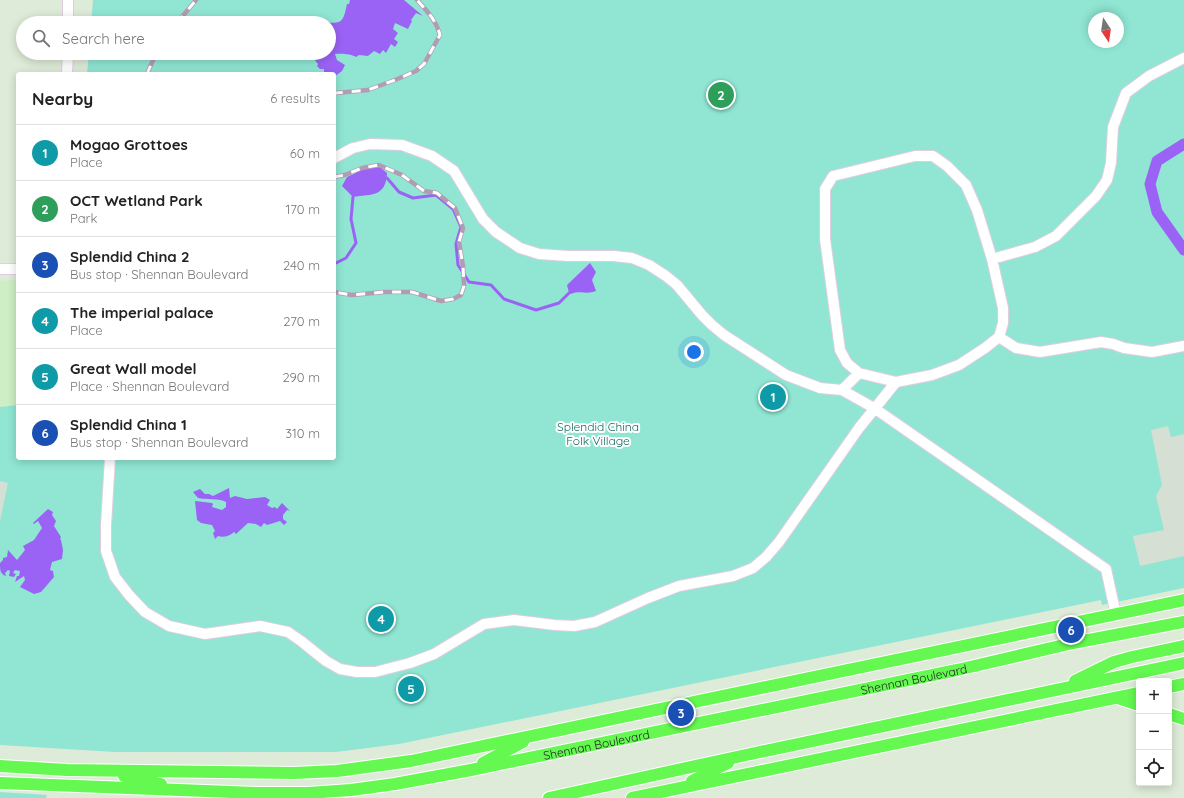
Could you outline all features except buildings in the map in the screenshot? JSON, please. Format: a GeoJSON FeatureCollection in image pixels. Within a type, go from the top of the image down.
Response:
{"type":"FeatureCollection","features":[{"type":"Feature","properties":{"kind":"main road"},"geometry":{"type":"LineString","coordinates":[[0,766],[58,770],[294,773],[337,771],[411,761],[1184,600]]}},
{"type":"Feature","properties":{"kind":"main road","name":"Shennan Boulevard"},"geometry":{"type":"LineString","coordinates":[[0,782],[188,791],[293,793],[351,790],[395,784],[471,770],[957,670],[1073,643],[1184,622]]}},
{"type":"Feature","properties":{"kind":"main road"},"geometry":{"type":"LineString","coordinates":[[1058,690],[1114,662],[1184,646]]}},
{"type":"Feature","properties":{"kind":"main road"},"geometry":{"type":"LineString","coordinates":[[550,798],[746,755],[1184,663]]}},
{"type":"Feature","properties":{"kind":"main road"},"geometry":{"type":"LineString","coordinates":[[1172,686],[1184,684]]}},
{"type":"Feature","properties":{"kind":"main road"},"geometry":{"type":"LineString","coordinates":[[632,798],[1136,694]]}},
{"type":"Feature","properties":{"kind":"main road"},"geometry":{"type":"LineString","coordinates":[[1117,698],[1136,704]]}},
{"type":"Feature","properties":{"kind":"main road"},"geometry":{"type":"LineString","coordinates":[[1172,715],[1184,719]]}},
{"type":"Feature","properties":{"kind":"main road"},"geometry":{"type":"LineString","coordinates":[[471,770],[535,736]]}},
{"type":"Feature","properties":{"kind":"main road"},"geometry":{"type":"LineString","coordinates":[[675,789],[746,755]]}},
{"type":"Feature","properties":{"kind":"main road"},"geometry":{"type":"LineString","coordinates":[[104,771],[188,791]]}},
{"type":"Feature","properties":{"kind":"street"},"geometry":{"type":"LineString","coordinates":[[68,0],[68,16]]}},
{"type":"Feature","properties":{"kind":"street"},"geometry":{"type":"LineString","coordinates":[[992,259],[1035,248],[1056,236],[1096,196],[1107,180],[1111,163],[1113,127],[1126,93],[1149,76],[1184,58]]}},
{"type":"Feature","properties":{"kind":"street"},"geometry":{"type":"LineString","coordinates":[[68,60],[68,72]]}},
{"type":"Feature","properties":{"kind":"street"},"geometry":{"type":"LineString","coordinates":[[336,157],[353,148],[370,144],[402,145],[432,156],[454,171],[483,219],[496,232],[520,248],[539,254],[568,256],[614,256],[632,258],[649,266],[666,276],[677,285],[712,326],[724,335],[786,375],[820,388],[842,390],[874,408],[1106,569],[1116,615]]}},
{"type":"Feature","properties":{"kind":"street"},"geometry":{"type":"LineString","coordinates":[[915,156],[933,156],[947,166],[966,185],[977,210],[992,259],[1003,308],[1004,323],[999,337],[959,365],[932,375],[896,382],[859,373],[847,363],[840,350],[825,239],[825,190],[833,176],[915,156]]}},
{"type":"Feature","properties":{"kind":"street"},"geometry":{"type":"LineString","coordinates":[[0,269],[16,268]]}},
{"type":"Feature","properties":{"kind":"street"},"geometry":{"type":"LineString","coordinates":[[999,337],[1016,348],[1040,352],[1101,342],[1124,348],[1152,352],[1184,346]]}},
{"type":"Feature","properties":{"kind":"street"},"geometry":{"type":"LineString","coordinates":[[842,390],[859,373]]}},
{"type":"Feature","properties":{"kind":"street"},"geometry":{"type":"LineString","coordinates":[[110,460],[106,551],[115,577],[145,612],[169,626],[205,634],[260,626],[288,632],[326,661],[340,669],[357,672],[375,672],[410,663],[434,654],[484,624],[514,620],[574,626],[595,622],[679,586],[733,576],[752,568],[766,557],[779,542],[874,408],[896,382]]}},
{"type":"Feature","properties":{"kind":"shaded area"},"geometry":{"type":"Polygon","coordinates":[[[350,0],[404,0],[423,16],[416,13],[411,20],[412,21],[408,29],[395,23],[393,29],[398,33],[394,39],[398,42],[395,47],[391,44],[386,53],[383,50],[380,54],[374,51],[368,56],[359,55],[356,57],[346,54],[336,54],[336,22],[341,21],[347,4],[349,4],[350,0]]]}},
{"type":"Feature","properties":{"kind":"shaded area"},"geometry":{"type":"Polygon","coordinates":[[[336,57],[337,60],[345,65],[342,71],[336,76],[336,72],[324,72],[324,69],[320,69],[317,66],[318,64],[315,60],[336,60],[336,57]]]}},
{"type":"Feature","properties":{"kind":"shaded area"},"geometry":{"type":"Polygon","coordinates":[[[380,167],[387,173],[384,186],[377,193],[353,197],[342,186],[347,177],[364,169],[380,167]]]}},
{"type":"Feature","properties":{"kind":"shaded area"},"geometry":{"type":"Polygon","coordinates":[[[590,263],[596,272],[592,280],[596,291],[589,293],[569,293],[567,285],[590,263]]]}},
{"type":"Feature","properties":{"kind":"shaded area"},"geometry":{"type":"Polygon","coordinates":[[[16,280],[16,405],[0,407],[0,281],[16,280]]]}},
{"type":"Feature","properties":{"kind":"shaded area"},"geometry":{"type":"Polygon","coordinates":[[[1168,426],[1171,437],[1184,434],[1184,556],[1140,566],[1133,536],[1164,530],[1156,496],[1162,485],[1151,430],[1168,426]]]}},
{"type":"Feature","properties":{"kind":"shaded area"},"geometry":{"type":"Polygon","coordinates":[[[0,481],[8,483],[0,521],[0,481]]]}},
{"type":"Feature","properties":{"kind":"shaded area"},"geometry":{"type":"Polygon","coordinates":[[[229,488],[230,498],[235,496],[247,499],[265,497],[270,500],[267,505],[277,509],[282,503],[290,511],[287,510],[283,515],[283,519],[287,522],[284,525],[280,521],[267,525],[264,523],[261,527],[256,524],[248,523],[236,534],[234,532],[231,535],[222,537],[218,536],[215,539],[213,533],[215,531],[212,525],[201,523],[197,520],[195,501],[212,503],[212,507],[222,510],[226,507],[226,502],[198,498],[193,492],[200,489],[205,494],[213,496],[229,488]]]}},
{"type":"Feature","properties":{"kind":"shaded area"},"geometry":{"type":"Polygon","coordinates":[[[48,509],[53,512],[52,515],[56,521],[54,526],[61,537],[60,539],[63,550],[62,559],[52,562],[50,570],[53,571],[54,577],[41,592],[34,594],[20,587],[25,580],[24,576],[15,582],[20,571],[15,570],[13,573],[16,574],[14,577],[9,576],[10,571],[8,570],[5,573],[6,576],[1,571],[0,563],[3,558],[7,557],[8,550],[17,560],[25,550],[23,546],[34,540],[42,528],[38,521],[34,524],[33,523],[48,509]]]}},
{"type":"Feature","properties":{"kind":"green space","name":"Splendid China Folk Village"},"geometry":{"type":"Polygon","coordinates":[[[93,0],[1184,0],[1184,588],[1102,605],[1101,600],[399,744],[336,752],[115,752],[0,745],[0,407],[16,405],[16,460],[336,460],[336,72],[87,72],[88,60],[336,60],[336,16],[92,16],[93,0]]]}},
{"type":"Feature","properties":{"kind":"green space"},"geometry":{"type":"Polygon","coordinates":[[[0,792],[47,795],[46,798],[0,798],[0,792]]]}},
{"type":"Feature","properties":{"kind":"waterway"},"geometry":{"type":"LineString","coordinates":[[1184,144],[1157,161],[1150,184],[1157,212],[1184,250]]}},
{"type":"Feature","properties":{"kind":"waterway"},"geometry":{"type":"LineString","coordinates":[[387,178],[399,192],[413,198],[436,195],[453,209],[461,227],[456,244],[458,265],[469,282],[491,285],[504,299],[536,310],[559,303],[569,293]]}},
{"type":"Feature","properties":{"kind":"waterway"},"geometry":{"type":"LineString","coordinates":[[336,263],[346,258],[356,243],[351,219],[353,197]]}},
{"type":"Feature","properties":{"kind":"railway"},"geometry":{"type":"LineString","coordinates":[[183,16],[196,0]]}},
{"type":"Feature","properties":{"kind":"railway"},"geometry":{"type":"LineString","coordinates":[[336,93],[368,90],[416,71],[424,64],[440,35],[434,20],[417,0]]}},
{"type":"Feature","properties":{"kind":"railway"},"geometry":{"type":"LineString","coordinates":[[148,72],[153,60]]}},
{"type":"Feature","properties":{"kind":"railway"},"geometry":{"type":"LineString","coordinates":[[336,177],[345,175],[362,168],[379,165],[402,175],[424,191],[437,193],[455,208],[463,228],[459,242],[463,266],[464,286],[461,295],[453,299],[441,301],[412,292],[384,292],[352,295],[336,292]]}},
{"type":"Feature","properties":{"kind":"place","name":"OCT Wetland Park"},"geometry":{"type":"Point","coordinates":[721,95]}},
{"type":"Feature","properties":{"kind":"place","name":"Mogao Grottoes"},"geometry":{"type":"Point","coordinates":[773,397]}},
{"type":"Feature","properties":{"kind":"place","name":"The imperial palace"},"geometry":{"type":"Point","coordinates":[381,619]}},
{"type":"Feature","properties":{"kind":"place","name":"Splendid China 1"},"geometry":{"type":"Point","coordinates":[1071,630]}},
{"type":"Feature","properties":{"kind":"place","name":"Great Wall model"},"geometry":{"type":"Point","coordinates":[411,689]}},
{"type":"Feature","properties":{"kind":"place","name":"Splendid China 2"},"geometry":{"type":"Point","coordinates":[681,713]}}]}
